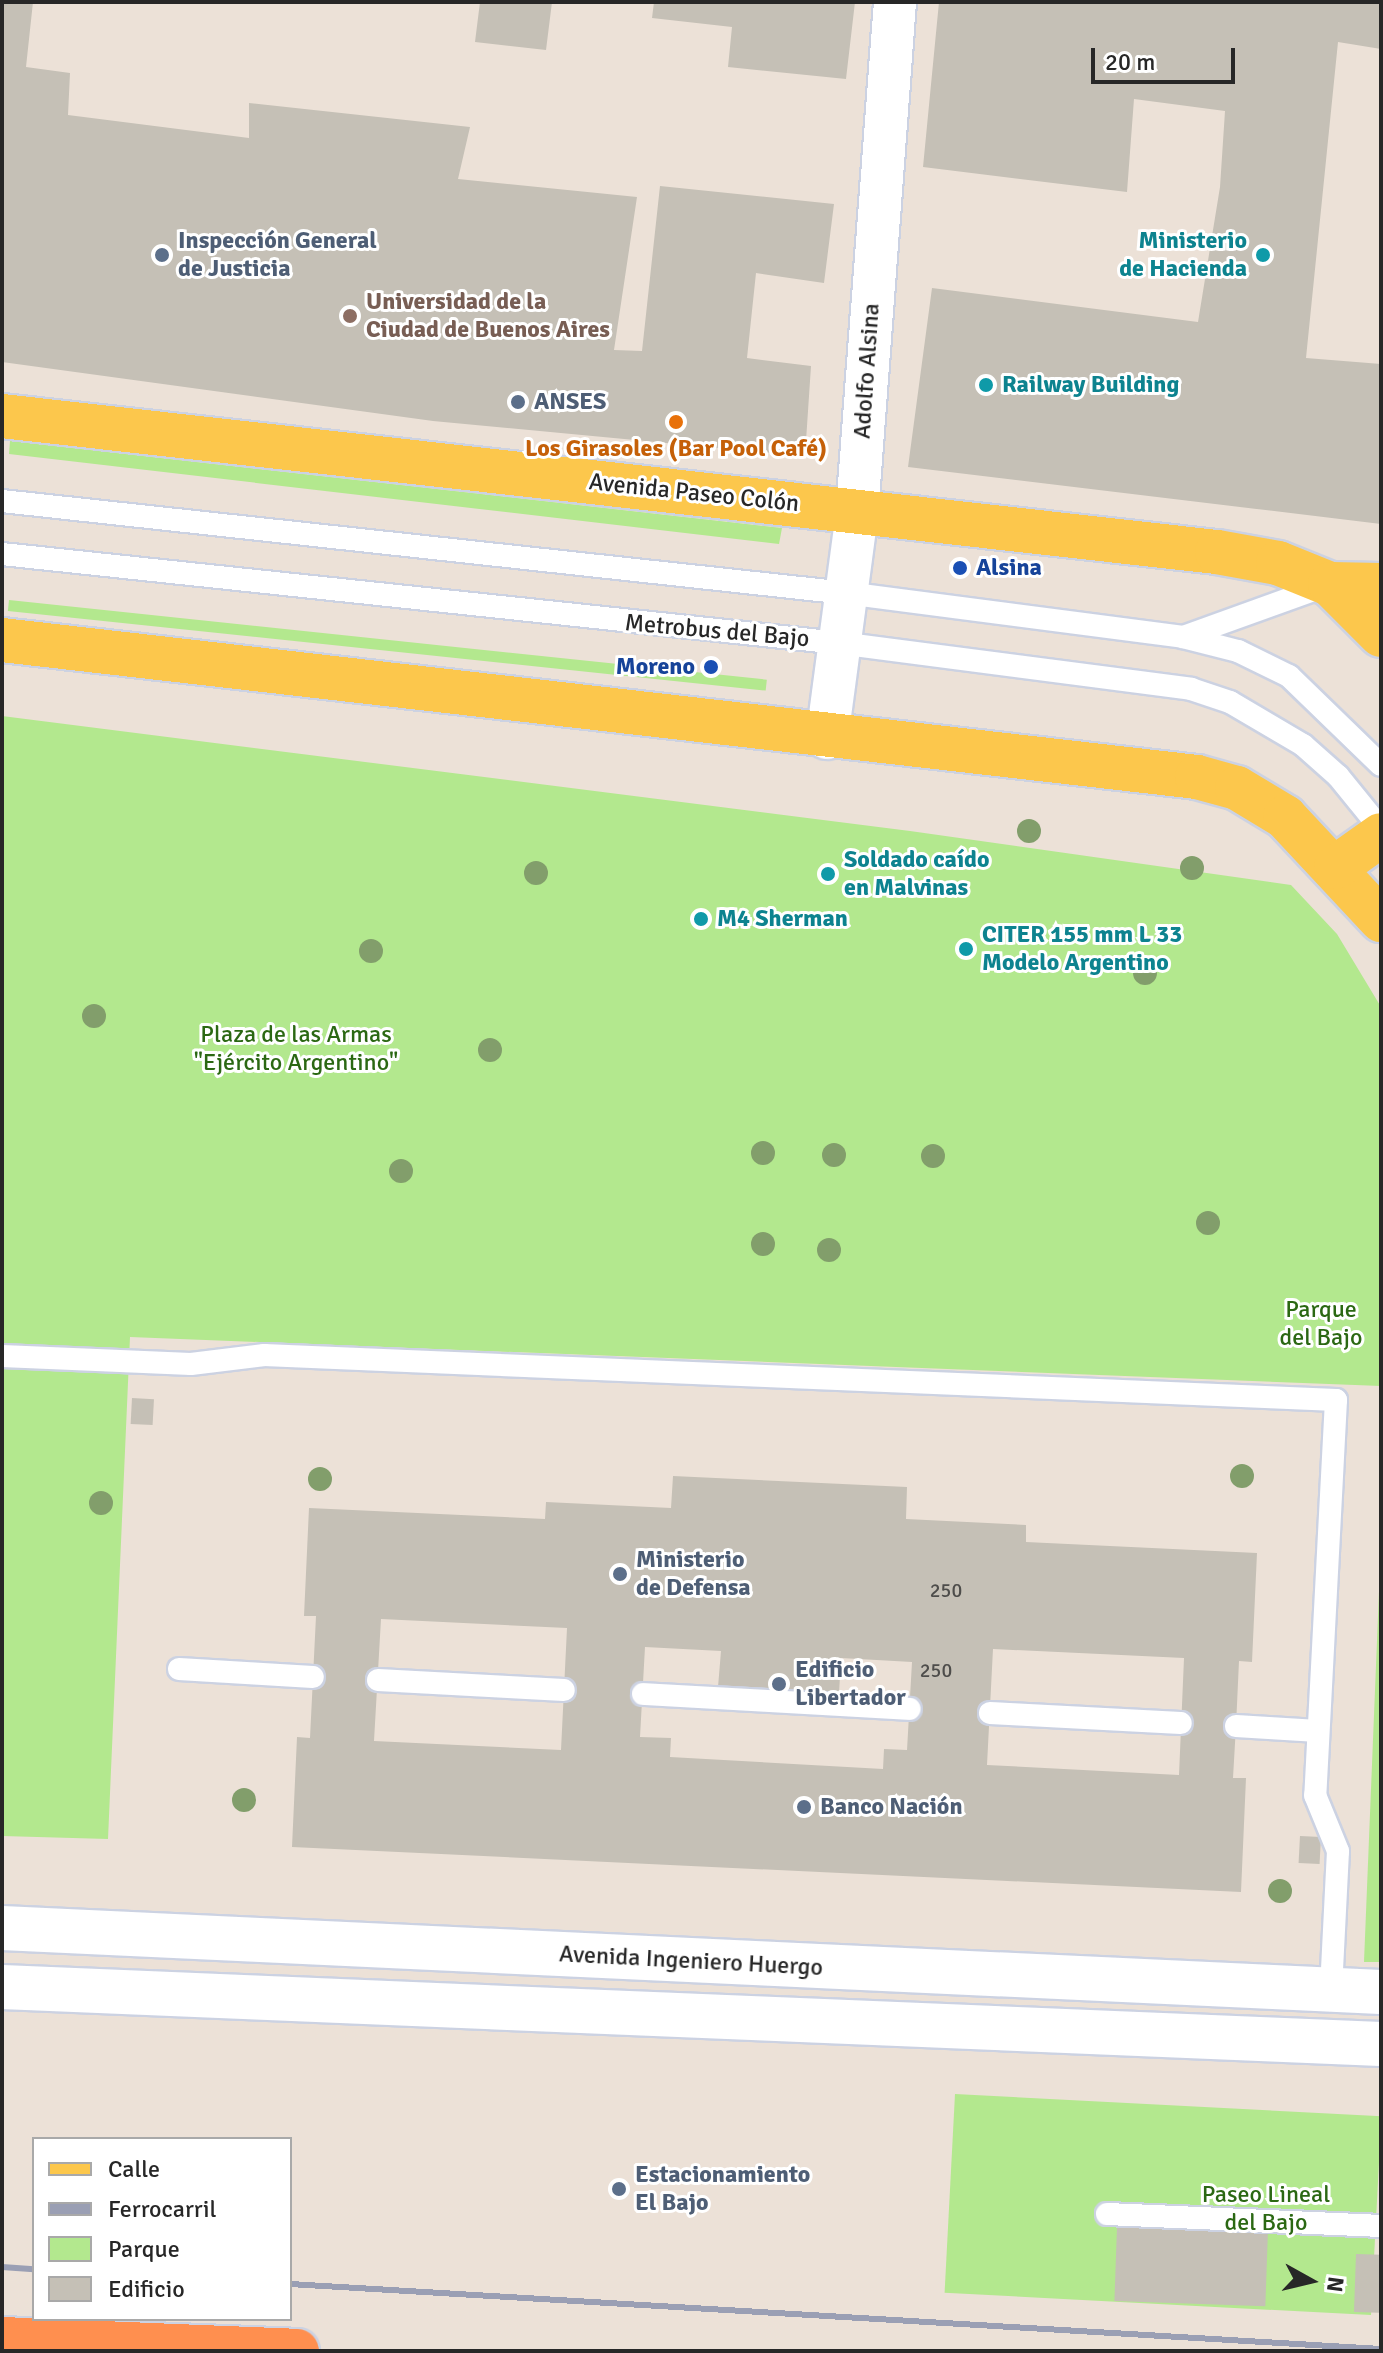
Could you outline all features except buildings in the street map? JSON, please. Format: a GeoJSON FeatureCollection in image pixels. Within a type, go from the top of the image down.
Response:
{"type":"FeatureCollection","features":[{"type":"Feature","properties":{"kind":"highway"},"geometry":{"type":"LineString","coordinates":[[2,2339],[297,2351]]}},
{"type":"Feature","properties":{"kind":"main road","name":"Avenida Paseo Colón"},"geometry":{"type":"LineString","coordinates":[[2,416],[1217,552],[1278,563],[1330,584],[1381,585]]}},
{"type":"Feature","properties":{"kind":"main road"},"geometry":{"type":"LineString","coordinates":[[1330,584],[1381,635]]}},
{"type":"Feature","properties":{"kind":"main road"},"geometry":{"type":"LineString","coordinates":[[2,640],[827,738],[1197,777],[1237,788],[1267,805],[1336,867],[1381,920]]}},
{"type":"Feature","properties":{"kind":"main road"},"geometry":{"type":"LineString","coordinates":[[1336,867],[1381,832]]}},
{"type":"Feature","properties":{"kind":"main road","name":"Avenida Ingeniero Huergo"},"geometry":{"type":"LineString","coordinates":[[2,1928],[1381,1992]]}},
{"type":"Feature","properties":{"kind":"main road"},"geometry":{"type":"LineString","coordinates":[[2,1987],[1381,2044]]}},
{"type":"Feature","properties":{"kind":"street","name":"Adolfo Alsina"},"geometry":{"type":"LineString","coordinates":[[827,738],[857,512],[895,2]]}},
{"type":"Feature","properties":{"kind":"lane","name":"Metrobus del Bajo"},"geometry":{"type":"LineString","coordinates":[[2,501],[846,593],[1183,637],[1238,651],[1289,676],[1381,765]]}},
{"type":"Feature","properties":{"kind":"lane","name":"Metrobus del Bajo"},"geometry":{"type":"LineString","coordinates":[[2,554],[839,643],[1191,689],[1230,702],[1303,745],[1338,776],[1381,832]]}},
{"type":"Feature","properties":{"kind":"lane","name":"Metrobus del Bajo"},"geometry":{"type":"LineString","coordinates":[[1183,637],[1330,584]]}},
{"type":"Feature","properties":{"kind":"lane"},"geometry":{"type":"LineString","coordinates":[[2,1356],[191,1364],[264,1355],[1336,1400],[1315,1795],[1338,1851],[1331,1990]]}},
{"type":"Feature","properties":{"kind":"lane"},"geometry":{"type":"LineString","coordinates":[[179,1669],[313,1677]]}},
{"type":"Feature","properties":{"kind":"lane"},"geometry":{"type":"LineString","coordinates":[[378,1680],[564,1690]]}},
{"type":"Feature","properties":{"kind":"lane"},"geometry":{"type":"LineString","coordinates":[[643,1694],[910,1709]]}},
{"type":"Feature","properties":{"kind":"lane"},"geometry":{"type":"LineString","coordinates":[[990,1713],[1181,1723]]}},
{"type":"Feature","properties":{"kind":"lane"},"geometry":{"type":"LineString","coordinates":[[1236,1726],[1318,1731]]}},
{"type":"Feature","properties":{"kind":"lane"},"geometry":{"type":"LineString","coordinates":[[1107,2214],[1381,2226]]}},
{"type":"Feature","properties":{"kind":"green space"},"geometry":{"type":"Polygon","coordinates":[[[10,441],[782,528],[779,544],[9,454],[10,441]]]}},
{"type":"Feature","properties":{"kind":"green space"},"geometry":{"type":"Polygon","coordinates":[[[9,600],[767,680],[766,691],[8,611],[9,600]]]}},
{"type":"Feature","properties":{"kind":"green space","name":"Plaza de las Armas \"Ejército Argentino\""},"geometry":{"type":"Polygon","coordinates":[[[2,716],[910,831],[1291,885],[1337,934],[1381,1007],[1381,1386],[130,1337],[108,1839],[2,1836],[2,716]]]}},
{"type":"Feature","properties":{"kind":"green space"},"geometry":{"type":"Polygon","coordinates":[[[1381,1542],[1381,1962],[1364,1962],[1381,1542]]]}},
{"type":"Feature","properties":{"kind":"green space","name":"Paseo Lineal del Bajo"},"geometry":{"type":"Polygon","coordinates":[[[955,2094],[1381,2116],[1371,2315],[945,2293],[955,2094]]]}},
{"type":"Feature","properties":{"kind":"railway"},"geometry":{"type":"LineString","coordinates":[[2,2267],[32,2269]]}},
{"type":"Feature","properties":{"kind":"railway"},"geometry":{"type":"LineString","coordinates":[[292,2284],[1381,2349]]}},
{"type":"Feature","properties":{"kind":"place","name":"Inspección General de Justicia"},"geometry":{"type":"Point","coordinates":[162,255]}},
{"type":"Feature","properties":{"kind":"place","name":"Ministerio de Hacienda"},"geometry":{"type":"Point","coordinates":[1263,255]}},
{"type":"Feature","properties":{"kind":"place","name":"Universidad de la Ciudad de Buenos Aires"},"geometry":{"type":"Point","coordinates":[350,316]}},
{"type":"Feature","properties":{"kind":"place","name":"Railway Building"},"geometry":{"type":"Point","coordinates":[986,385]}},
{"type":"Feature","properties":{"kind":"place","name":"ANSES"},"geometry":{"type":"Point","coordinates":[518,402]}},
{"type":"Feature","properties":{"kind":"place","name":"Los Girasoles (Bar Pool Café)"},"geometry":{"type":"Point","coordinates":[676,422]}},
{"type":"Feature","properties":{"kind":"place","name":"Alsina"},"geometry":{"type":"Point","coordinates":[960,568]}},
{"type":"Feature","properties":{"kind":"place","name":"Moreno"},"geometry":{"type":"Point","coordinates":[711,667]}},
{"type":"Feature","properties":{"kind":"place","name":"Soldado caído en Malvinas"},"geometry":{"type":"Point","coordinates":[828,874]}},
{"type":"Feature","properties":{"kind":"place","name":"M4 Sherman"},"geometry":{"type":"Point","coordinates":[701,919]}},
{"type":"Feature","properties":{"kind":"place","name":"CITER 155 mm L 33 Modelo Argentino"},"geometry":{"type":"Point","coordinates":[966,949]}},
{"type":"Feature","properties":{"kind":"place","name":"Ministerio de Defensa"},"geometry":{"type":"Point","coordinates":[620,1574]}},
{"type":"Feature","properties":{"kind":"place","name":"Edificio Libertador"},"geometry":{"type":"Point","coordinates":[779,1684]}},
{"type":"Feature","properties":{"kind":"place","name":"Banco Nación"},"geometry":{"type":"Point","coordinates":[804,1807]}},
{"type":"Feature","properties":{"kind":"place","name":"Estacionamiento El Bajo"},"geometry":{"type":"Point","coordinates":[619,2189]}},
{"type":"Feature","properties":{"kind":"park label","name":"Parque del Bajo"},"geometry":{"type":"Point","coordinates":[1321,1324]}}]}
